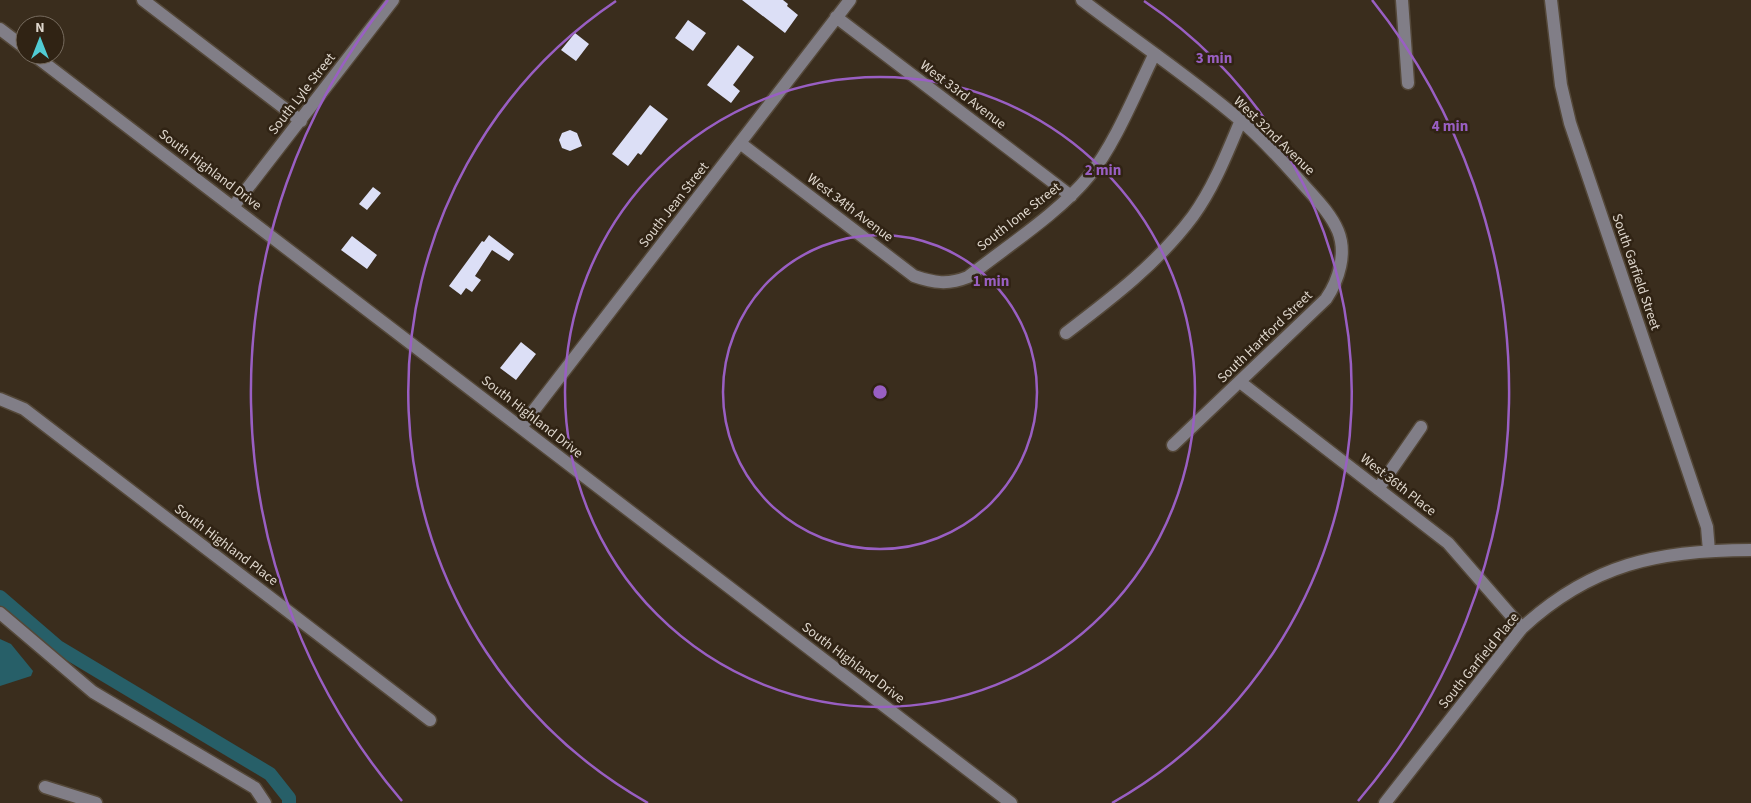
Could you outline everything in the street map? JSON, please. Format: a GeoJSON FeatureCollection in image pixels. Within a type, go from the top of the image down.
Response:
{"type":"FeatureCollection","features":[{"type":"Feature","properties":{"kind":"street"},"geometry":{"type":"LineString","coordinates":[[143,0],[301,120]]}},
{"type":"Feature","properties":{"kind":"street","name":"South Lyle Street"},"geometry":{"type":"LineString","coordinates":[[233,207],[393,0]]}},
{"type":"Feature","properties":{"kind":"street","name":"South Jean Street"},"geometry":{"type":"LineString","coordinates":[[521,427],[850,0]]}},
{"type":"Feature","properties":{"kind":"street","name":"West 32nd Avenue"},"geometry":{"type":"LineString","coordinates":[[1082,0],[1241,120],[1285,164],[1325,210],[1338,232]]}},
{"type":"Feature","properties":{"kind":"street"},"geometry":{"type":"LineString","coordinates":[[1402,0],[1408,83]]}},
{"type":"Feature","properties":{"kind":"street","name":"South Garfield Street"},"geometry":{"type":"LineString","coordinates":[[1551,0],[1561,85],[1570,123],[1706,527],[1709,550]]}},
{"type":"Feature","properties":{"kind":"street","name":"West 33rd Avenue"},"geometry":{"type":"LineString","coordinates":[[836,17],[1071,196]]}},
{"type":"Feature","properties":{"kind":"street"},"geometry":{"type":"LineString","coordinates":[[0,29],[15,40]]}},
{"type":"Feature","properties":{"kind":"street","name":"South Ione Street"},"geometry":{"type":"LineString","coordinates":[[948,284],[968,276],[1071,196],[1090,176],[1103,156],[1154,55]]}},
{"type":"Feature","properties":{"kind":"street","name":"South Highland Drive"},"geometry":{"type":"LineString","coordinates":[[47,65],[1010,803]]}},
{"type":"Feature","properties":{"kind":"street"},"geometry":{"type":"LineString","coordinates":[[1066,333],[1125,288],[1162,253],[1193,216],[1222,165],[1241,120]]}},
{"type":"Feature","properties":{"kind":"street","name":"West 34th Avenue"},"geometry":{"type":"LineString","coordinates":[[740,143],[914,276],[931,282],[948,284]]}},
{"type":"Feature","properties":{"kind":"street","name":"South Hartford Street"},"geometry":{"type":"LineString","coordinates":[[1173,445],[1326,299],[1335,286],[1341,256],[1338,232]]}},
{"type":"Feature","properties":{"kind":"street","name":"West 36th Place"},"geometry":{"type":"LineString","coordinates":[[1240,382],[1448,543],[1522,628]]}},
{"type":"Feature","properties":{"kind":"street","name":"South Highland Place"},"geometry":{"type":"LineString","coordinates":[[0,399],[24,409],[430,720]]}},
{"type":"Feature","properties":{"kind":"street"},"geometry":{"type":"LineString","coordinates":[[1378,489],[1421,427]]}},
{"type":"Feature","properties":{"kind":"street","name":"South Garfield Place"},"geometry":{"type":"LineString","coordinates":[[1385,803],[1522,628],[1546,605],[1600,574],[1658,556],[1709,550],[1751,550]]}},
{"type":"Feature","properties":{"kind":"street"},"geometry":{"type":"LineString","coordinates":[[0,613],[93,692],[255,788],[265,803]]}},
{"type":"Feature","properties":{"kind":"street"},"geometry":{"type":"LineString","coordinates":[[45,787],[96,803]]}},
{"type":"Feature","properties":{"kind":"water"},"geometry":{"type":"Polygon","coordinates":[[[0,639],[11,644],[33,671],[31,676],[0,686],[0,639]]]}},
{"type":"Feature","properties":{"kind":"building"},"geometry":{"type":"Polygon","coordinates":[[[742,0],[783,0],[798,15],[785,33],[742,0]]]}},
{"type":"Feature","properties":{"kind":"building"},"geometry":{"type":"Polygon","coordinates":[[[688,20],[706,33],[693,51],[675,38],[688,20]]]}},
{"type":"Feature","properties":{"kind":"building"},"geometry":{"type":"Polygon","coordinates":[[[575,33],[589,44],[576,61],[561,50],[575,33]]]}},
{"type":"Feature","properties":{"kind":"building"},"geometry":{"type":"Polygon","coordinates":[[[738,45],[754,57],[733,85],[740,91],[731,103],[707,85],[738,45]]]}},
{"type":"Feature","properties":{"kind":"building"},"geometry":{"type":"Polygon","coordinates":[[[650,105],[668,119],[641,155],[638,153],[628,166],[612,154],[650,105]]]}},
{"type":"Feature","properties":{"kind":"building"},"geometry":{"type":"Polygon","coordinates":[[[570,130],[577,133],[582,146],[570,151],[562,148],[559,140],[562,133],[570,130]]]}},
{"type":"Feature","properties":{"kind":"building"},"geometry":{"type":"Polygon","coordinates":[[[373,187],[381,193],[367,210],[359,204],[373,187]]]}},
{"type":"Feature","properties":{"kind":"building"},"geometry":{"type":"Polygon","coordinates":[[[489,235],[514,254],[509,261],[492,250],[475,276],[481,280],[472,292],[466,288],[461,295],[449,286],[482,241],[484,242],[489,235]]]}},
{"type":"Feature","properties":{"kind":"building"},"geometry":{"type":"Polygon","coordinates":[[[352,236],[377,255],[367,269],[341,250],[352,236]]]}},
{"type":"Feature","properties":{"kind":"building"},"geometry":{"type":"Polygon","coordinates":[[[521,342],[536,354],[516,380],[500,368],[521,342]]]}},
{"type":"Feature","properties":{"kind":"waterway"},"geometry":{"type":"LineString","coordinates":[[0,597],[58,647],[270,774],[289,798],[289,803]]}}]}
